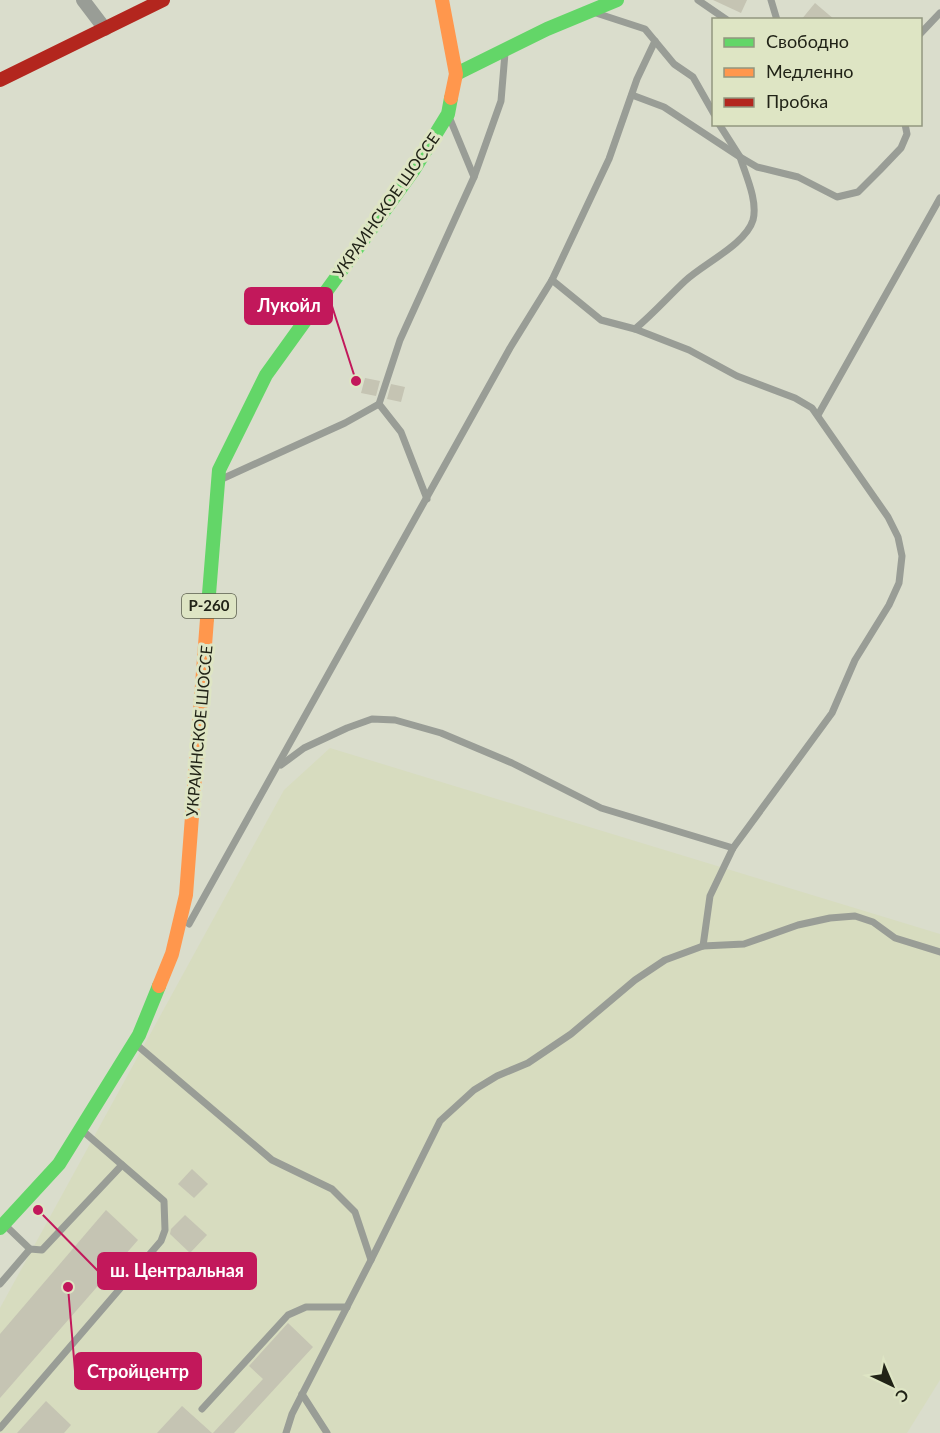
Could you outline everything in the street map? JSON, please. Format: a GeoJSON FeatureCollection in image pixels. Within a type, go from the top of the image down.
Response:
{"type":"FeatureCollection","features":[{"type":"Feature","properties":{"kind":"main road"},"geometry":{"type":"LineString","coordinates":[[0,80],[163,0]]}},
{"type":"Feature","properties":{"kind":"main road","name":"УКРАИНСКОЕ ШОССЕ"},"geometry":{"type":"LineString","coordinates":[[2,1226],[58,1164],[80,1129],[134,1042],[172,954],[186,895],[219,470],[266,375],[413,171],[448,114],[456,74],[442,0]]}},
{"type":"Feature","properties":{"kind":"main road"},"geometry":{"type":"LineString","coordinates":[[456,74],[616,0]]}},
{"type":"Feature","properties":{"kind":"street"},"geometry":{"type":"LineString","coordinates":[[86,1],[105,29]]}},
{"type":"Feature","properties":{"kind":"lane"},"geometry":{"type":"LineString","coordinates":[[698,0],[723,18]]}},
{"type":"Feature","properties":{"kind":"lane"},"geometry":{"type":"LineString","coordinates":[[771,0],[776,18]]}},
{"type":"Feature","properties":{"kind":"lane"},"geometry":{"type":"LineString","coordinates":[[590,11],[645,29],[674,64],[693,77],[712,110]]}},
{"type":"Feature","properties":{"kind":"lane"},"geometry":{"type":"LineString","coordinates":[[922,33],[940,13]]}},
{"type":"Feature","properties":{"kind":"lane"},"geometry":{"type":"LineString","coordinates":[[172,954],[279,766],[510,348],[552,280],[609,159],[632,95],[655,41]]}},
{"type":"Feature","properties":{"kind":"lane"},"geometry":{"type":"LineString","coordinates":[[219,480],[345,423],[379,404],[400,340],[474,177],[501,101],[505,50]]}},
{"type":"Feature","properties":{"kind":"lane"},"geometry":{"type":"LineString","coordinates":[[632,95],[664,107],[757,167],[798,177],[837,197],[858,192],[901,148],[907,134],[905,126]]}},
{"type":"Feature","properties":{"kind":"lane"},"geometry":{"type":"LineString","coordinates":[[448,114],[474,177]]}},
{"type":"Feature","properties":{"kind":"lane"},"geometry":{"type":"LineString","coordinates":[[635,329],[666,302],[686,280],[750,228],[754,217],[753,202],[740,158],[720,126]]}},
{"type":"Feature","properties":{"kind":"lane"},"geometry":{"type":"LineString","coordinates":[[818,415],[940,198]]}},
{"type":"Feature","properties":{"kind":"lane"},"geometry":{"type":"LineString","coordinates":[[552,280],[601,320],[635,329],[689,350],[737,376],[795,398],[818,415],[893,527],[902,556],[899,583],[889,605],[855,660],[832,713],[733,848],[710,896],[703,946]]}},
{"type":"Feature","properties":{"kind":"lane"},"geometry":{"type":"LineString","coordinates":[[379,404],[401,432],[427,499]]}},
{"type":"Feature","properties":{"kind":"lane"},"geometry":{"type":"LineString","coordinates":[[279,766],[304,748],[346,728],[372,719],[395,720],[441,733],[512,763],[601,808],[733,848]]}},
{"type":"Feature","properties":{"kind":"lane"},"geometry":{"type":"LineString","coordinates":[[286,1433],[291,1414],[440,1121],[474,1090],[497,1076],[528,1063],[571,1035],[635,980],[665,960],[703,946],[744,944],[798,925],[830,918],[855,916],[873,922],[895,938],[940,952]]}},
{"type":"Feature","properties":{"kind":"lane"},"geometry":{"type":"LineString","coordinates":[[134,1042],[272,1160],[332,1189],[355,1212],[371,1260]]}},
{"type":"Feature","properties":{"kind":"lane"},"geometry":{"type":"LineString","coordinates":[[0,1428],[161,1241],[165,1230],[164,1201],[80,1129]]}},
{"type":"Feature","properties":{"kind":"lane"},"geometry":{"type":"LineString","coordinates":[[2,1226],[30,1249],[42,1250],[49,1246],[122,1165]]}},
{"type":"Feature","properties":{"kind":"lane"},"geometry":{"type":"LineString","coordinates":[[0,1284],[30,1249]]}},
{"type":"Feature","properties":{"kind":"lane"},"geometry":{"type":"LineString","coordinates":[[202,1408],[288,1315],[306,1307],[347,1307]]}},
{"type":"Feature","properties":{"kind":"lane"},"geometry":{"type":"LineString","coordinates":[[302,1394],[327,1433]]}},
{"type":"Feature","properties":{"kind":"shaded area"},"geometry":{"type":"Polygon","coordinates":[[[330,748],[940,934],[940,1380],[907,1433],[0,1433],[0,1308],[284,790],[330,748]]]}},
{"type":"Feature","properties":{"kind":"building"},"geometry":{"type":"Polygon","coordinates":[[[713,0],[747,0],[741,13],[713,0]]]}},
{"type":"Feature","properties":{"kind":"building"},"geometry":{"type":"Polygon","coordinates":[[[815,3],[833,18],[803,18],[815,3]]]}},
{"type":"Feature","properties":{"kind":"building"},"geometry":{"type":"Polygon","coordinates":[[[365,378],[380,381],[376,396],[361,393],[365,378]]]}},
{"type":"Feature","properties":{"kind":"building"},"geometry":{"type":"Polygon","coordinates":[[[391,384],[405,387],[401,402],[387,399],[391,384]]]}},
{"type":"Feature","properties":{"kind":"building"},"geometry":{"type":"Polygon","coordinates":[[[192,1169],[208,1184],[194,1198],[178,1184],[192,1169]]]}},
{"type":"Feature","properties":{"kind":"building"},"geometry":{"type":"Polygon","coordinates":[[[106,1210],[138,1240],[0,1398],[0,1334],[106,1210]]]}},
{"type":"Feature","properties":{"kind":"building"},"geometry":{"type":"Polygon","coordinates":[[[185,1215],[207,1235],[190,1253],[170,1234],[171,1229],[185,1215]]]}},
{"type":"Feature","properties":{"kind":"building"},"geometry":{"type":"Polygon","coordinates":[[[288,1323],[313,1347],[234,1433],[213,1433],[263,1379],[249,1366],[288,1323]]]}},
{"type":"Feature","properties":{"kind":"building"},"geometry":{"type":"Polygon","coordinates":[[[46,1401],[71,1425],[64,1433],[17,1433],[46,1401]]]}},
{"type":"Feature","properties":{"kind":"building"},"geometry":{"type":"Polygon","coordinates":[[[182,1406],[212,1433],[157,1433],[182,1406]]]}},
{"type":"Feature","properties":{"kind":"traffic: fast"},"geometry":{"type":"LineString","coordinates":[[456,74],[547,29],[617,0]]}},
{"type":"Feature","properties":{"kind":"traffic: fast"},"geometry":{"type":"LineString","coordinates":[[207,619],[219,470],[266,375],[413,171],[448,114],[451,98]]}},
{"type":"Feature","properties":{"kind":"traffic: fast"},"geometry":{"type":"LineString","coordinates":[[0,1228],[59,1164],[139,1035],[159,986]]}},
{"type":"Feature","properties":{"kind":"traffic: slow"},"geometry":{"type":"LineString","coordinates":[[442,0],[456,74],[451,98]]}},
{"type":"Feature","properties":{"kind":"traffic: slow"},"geometry":{"type":"LineString","coordinates":[[159,986],[172,954],[186,895],[207,619]]}},
{"type":"Feature","properties":{"kind":"traffic: jam"},"geometry":{"type":"LineString","coordinates":[[0,80],[163,0]]}},
{"type":"Feature","properties":{"kind":"place","name":"Лукойл"},"geometry":{"type":"Point","coordinates":[356,381]}},
{"type":"Feature","properties":{"kind":"place","name":"ш. Центральная"},"geometry":{"type":"Point","coordinates":[38,1210]}},
{"type":"Feature","properties":{"kind":"place","name":"Стройцентр"},"geometry":{"type":"Point","coordinates":[68,1287]}}]}
